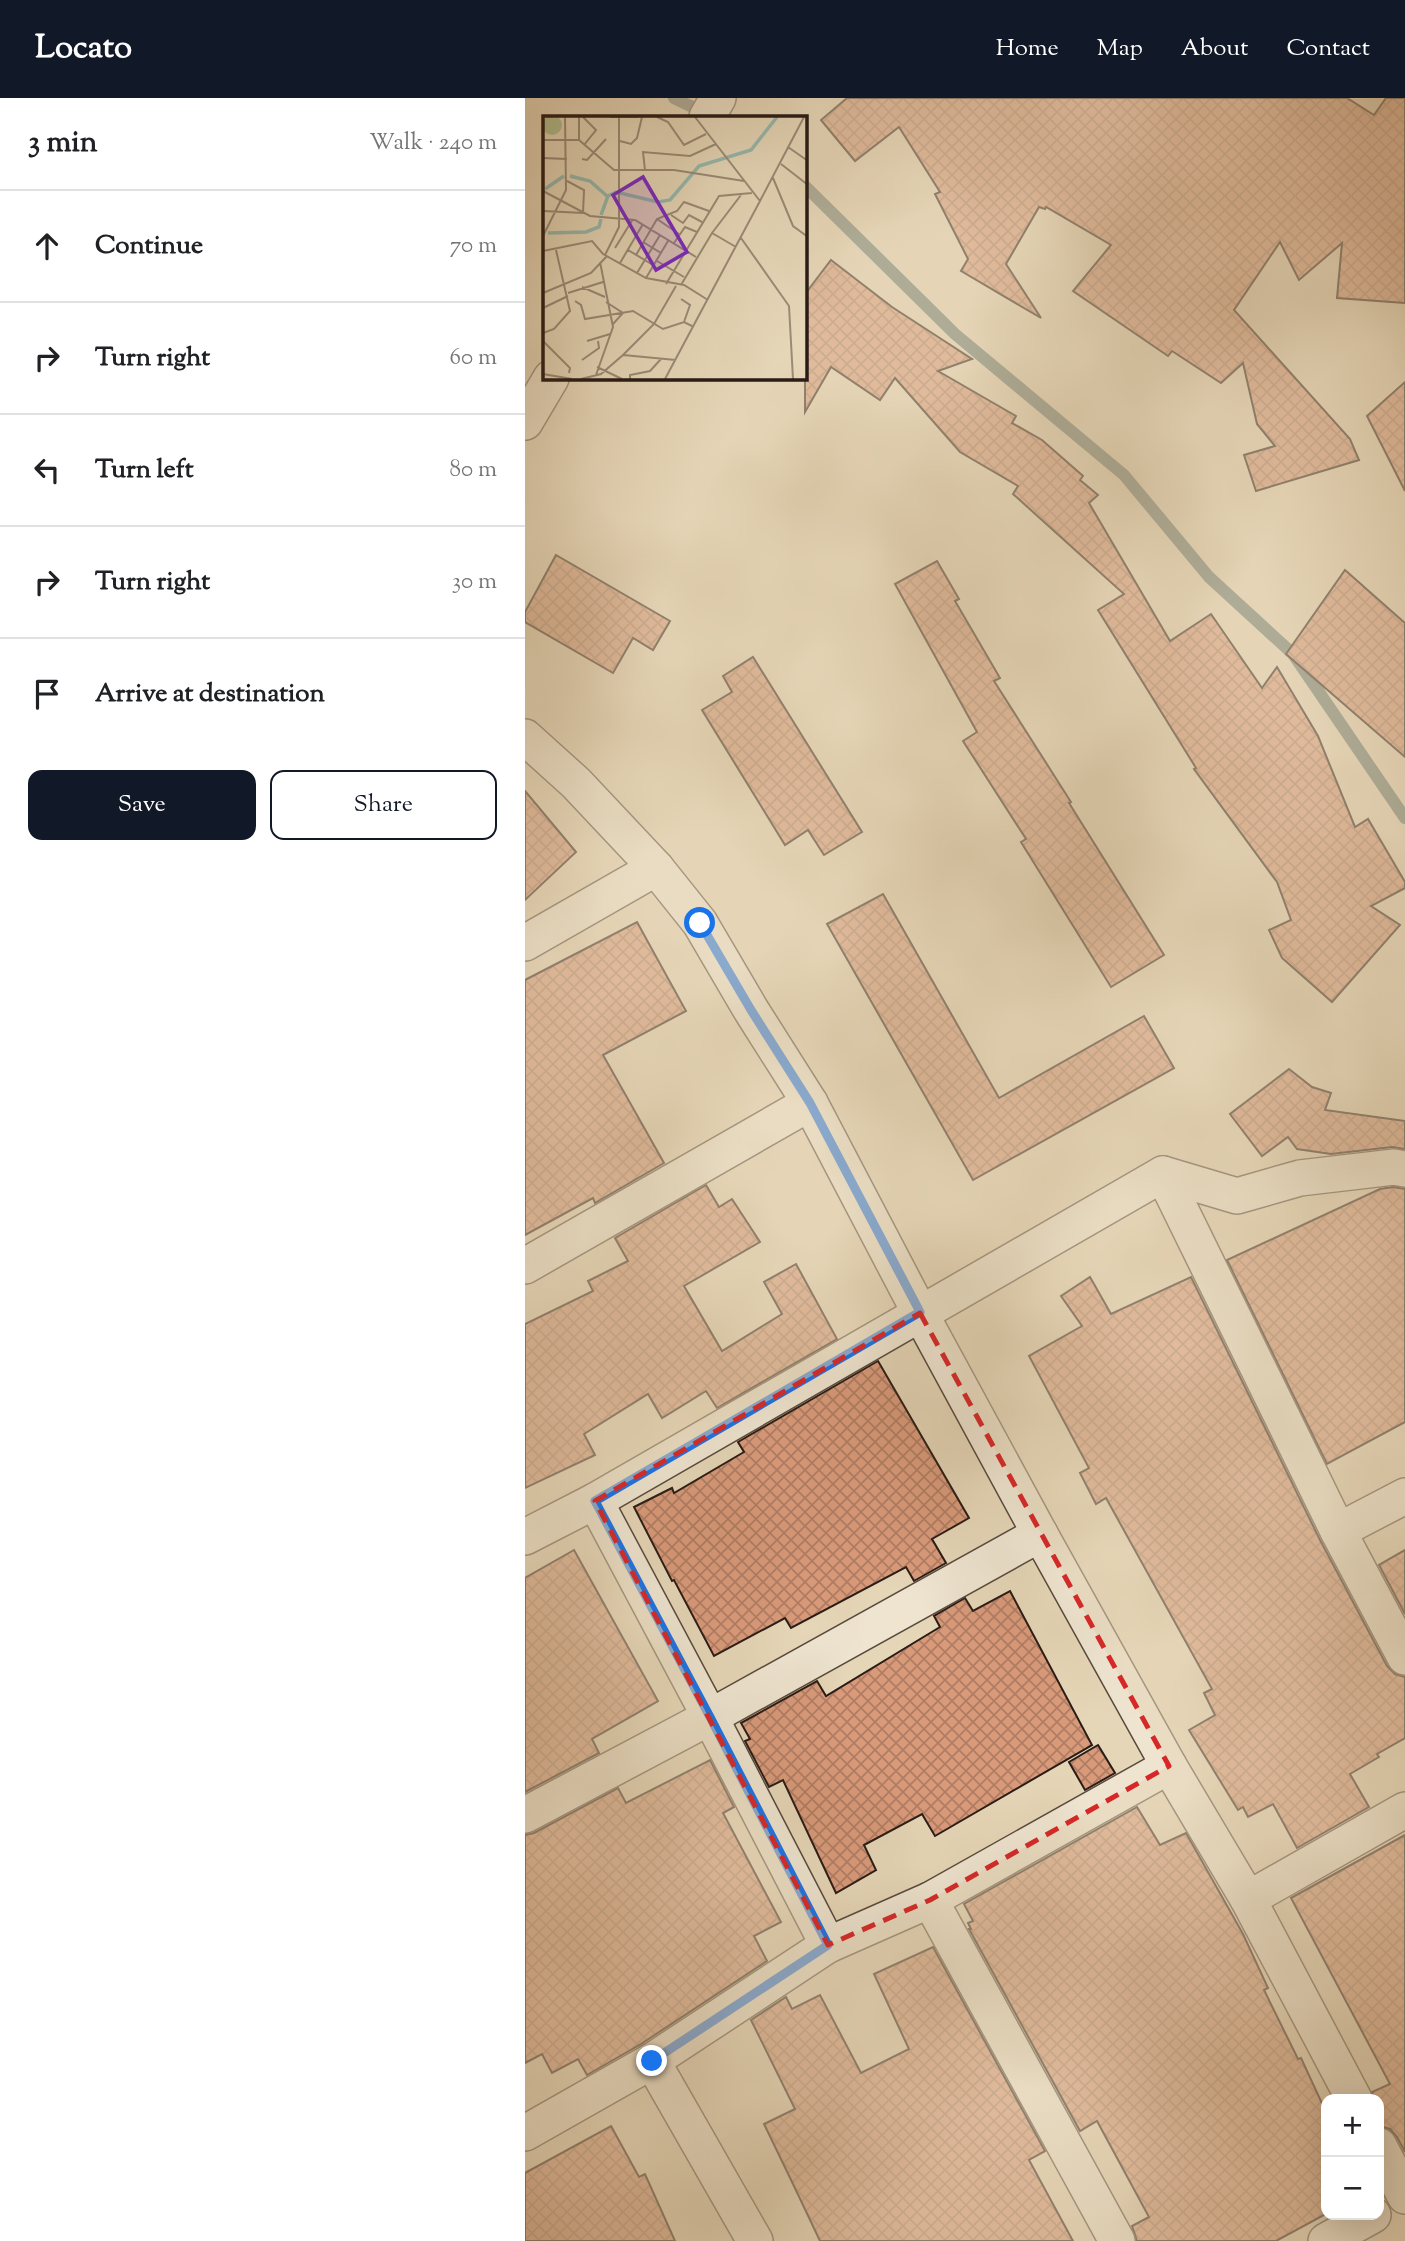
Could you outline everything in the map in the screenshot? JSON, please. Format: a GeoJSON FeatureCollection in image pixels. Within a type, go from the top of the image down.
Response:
{"type":"FeatureCollection","features":[{"type":"Feature","properties":{"kind":"street"},"geometry":{"type":"LineString","coordinates":[[708,116],[718,98]]}},
{"type":"Feature","properties":{"kind":"street"},"geometry":{"type":"LineString","coordinates":[[525,422],[550,380]]}},
{"type":"Feature","properties":{"kind":"street"},"geometry":{"type":"LineString","coordinates":[[525,737],[576,783],[656,868],[700,923],[810,1103],[1040,1534],[1169,1766],[1248,1899],[1351,2094]]}},
{"type":"Feature","properties":{"kind":"street"},"geometry":{"type":"LineString","coordinates":[[525,943],[656,868]]}},
{"type":"Feature","properties":{"kind":"street"},"geometry":{"type":"LineString","coordinates":[[525,1266],[810,1103]]}},
{"type":"Feature","properties":{"kind":"street"},"geometry":{"type":"LineString","coordinates":[[525,1537],[595,1501],[1163,1174],[1237,1196],[1300,1178],[1394,1167],[1405,1169]]}},
{"type":"Feature","properties":{"kind":"street"},"geometry":{"type":"LineString","coordinates":[[1163,1174],[1338,1531],[1405,1657]]}},
{"type":"Feature","properties":{"kind":"street"},"geometry":{"type":"LineString","coordinates":[[1338,1531],[1405,1496]]}},
{"type":"Feature","properties":{"kind":"street"},"geometry":{"type":"LineString","coordinates":[[595,1501],[828,1945]]}},
{"type":"Feature","properties":{"kind":"street"},"geometry":{"type":"LineString","coordinates":[[525,1815],[710,1717],[1040,1534]]}},
{"type":"Feature","properties":{"kind":"street"},"geometry":{"type":"LineString","coordinates":[[526,2130],[652,2061],[828,1945],[930,1900],[1169,1766]]}},
{"type":"Feature","properties":{"kind":"street"},"geometry":{"type":"LineString","coordinates":[[1248,1899],[1405,1810]]}},
{"type":"Feature","properties":{"kind":"street"},"geometry":{"type":"LineString","coordinates":[[930,1900],[1117,2241]]}},
{"type":"Feature","properties":{"kind":"street"},"geometry":{"type":"LineString","coordinates":[[652,2061],[755,2241]]}},
{"type":"Feature","properties":{"kind":"street"},"geometry":{"type":"LineString","coordinates":[[1384,2156],[1405,2196],[1384,2208]]}},
{"type":"Feature","properties":{"kind":"street"},"geometry":{"type":"LineString","coordinates":[[1326,2241],[1364,2220]]}},
{"type":"Feature","properties":{"kind":"highlighted area"},"geometry":{"type":"Polygon","coordinates":[[[920,1313],[1169,1766],[930,1900],[828,1945],[595,1501],[920,1313]]]}},
{"type":"Feature","properties":{"kind":"building"},"geometry":{"type":"Polygon","coordinates":[[[847,98],[1347,98],[1374,115],[1386,98],[1405,98],[1405,303],[1337,298],[1342,243],[1299,280],[1280,242],[1234,310],[1350,439],[1359,460],[1256,491],[1244,455],[1275,446],[1257,424],[1243,363],[1221,383],[1172,351],[1168,356],[1073,291],[1111,245],[1046,207],[1039,207],[1006,264],[1041,318],[961,271],[968,259],[935,194],[940,192],[899,127],[855,161],[821,120],[847,98]]]}},
{"type":"Feature","properties":{"kind":"building"},"geometry":{"type":"Polygon","coordinates":[[[831,260],[892,307],[972,359],[938,371],[1016,416],[1012,423],[1042,440],[1083,476],[1080,480],[1098,495],[1089,503],[1170,641],[1211,614],[1262,688],[1277,667],[1318,736],[1355,827],[1368,819],[1405,882],[1405,888],[1371,906],[1400,925],[1332,1002],[1282,958],[1269,930],[1291,920],[1277,882],[1194,769],[1196,768],[1098,610],[1124,594],[1013,494],[1018,486],[960,452],[895,378],[880,400],[831,367],[805,412],[807,291],[831,260]]]}},
{"type":"Feature","properties":{"kind":"building"},"geometry":{"type":"Polygon","coordinates":[[[1405,382],[1405,491],[1367,416],[1405,382]]]}},
{"type":"Feature","properties":{"kind":"building"},"geometry":{"type":"Polygon","coordinates":[[[556,555],[670,621],[653,650],[633,638],[613,673],[525,622],[525,612],[556,555]]]}},
{"type":"Feature","properties":{"kind":"building"},"geometry":{"type":"Polygon","coordinates":[[[937,561],[959,599],[955,601],[1000,678],[994,681],[1164,955],[1111,987],[1021,842],[1026,839],[963,741],[977,732],[895,584],[937,561]]]}},
{"type":"Feature","properties":{"kind":"building"},"geometry":{"type":"Polygon","coordinates":[[[1345,570],[1405,623],[1405,757],[1286,654],[1345,570]]]}},
{"type":"Feature","properties":{"kind":"building"},"geometry":{"type":"Polygon","coordinates":[[[753,657],[862,832],[824,855],[808,830],[785,845],[702,710],[732,692],[723,676],[753,657]]]}},
{"type":"Feature","properties":{"kind":"building"},"geometry":{"type":"Polygon","coordinates":[[[525,791],[576,852],[525,900],[525,791]]]}},
{"type":"Feature","properties":{"kind":"building"},"geometry":{"type":"Polygon","coordinates":[[[883,894],[999,1098],[1144,1016],[1174,1068],[973,1180],[827,924],[883,894]]]}},
{"type":"Feature","properties":{"kind":"building"},"geometry":{"type":"Polygon","coordinates":[[[637,922],[686,1011],[603,1055],[664,1163],[595,1203],[593,1198],[525,1235],[525,980],[637,922]]]}},
{"type":"Feature","properties":{"kind":"building"},"geometry":{"type":"Polygon","coordinates":[[[1289,1069],[1312,1087],[1331,1093],[1325,1110],[1405,1121],[1405,1149],[1392,1147],[1331,1154],[1297,1149],[1288,1137],[1262,1156],[1230,1114],[1289,1069]]]}},
{"type":"Feature","properties":{"kind":"building"},"geometry":{"type":"Polygon","coordinates":[[[706,1185],[719,1207],[732,1199],[760,1242],[684,1286],[722,1351],[782,1314],[764,1282],[796,1264],[837,1339],[717,1408],[706,1391],[662,1418],[648,1394],[584,1434],[595,1455],[525,1488],[525,1324],[593,1291],[588,1281],[628,1261],[615,1238],[706,1185]]]}},
{"type":"Feature","properties":{"kind":"building"},"geometry":{"type":"Polygon","coordinates":[[[1380,1189],[1405,1189],[1405,1422],[1327,1464],[1227,1260],[1380,1189]]]}},
{"type":"Feature","properties":{"kind":"building"},"geometry":{"type":"Polygon","coordinates":[[[1090,1277],[1111,1314],[1191,1277],[1320,1540],[1387,1666],[1395,1674],[1405,1677],[1405,1738],[1350,1774],[1369,1807],[1297,1848],[1273,1804],[1248,1817],[1243,1807],[1238,1810],[1189,1730],[1215,1715],[1204,1693],[1212,1689],[1106,1498],[1096,1504],[1080,1473],[1089,1468],[1029,1356],[1082,1326],[1061,1296],[1090,1277]]]}},
{"type":"Feature","properties":{"kind":"building"},"geometry":{"type":"Polygon","coordinates":[[[878,1361],[969,1518],[932,1539],[946,1563],[914,1581],[906,1567],[791,1628],[785,1618],[714,1656],[634,1507],[672,1488],[674,1493],[744,1452],[738,1442],[878,1361]]]}},
{"type":"Feature","properties":{"kind":"building"},"geometry":{"type":"Polygon","coordinates":[[[574,1550],[658,1701],[592,1739],[599,1753],[525,1792],[525,1578],[574,1550]]]}},
{"type":"Feature","properties":{"kind":"building"},"geometry":{"type":"Polygon","coordinates":[[[1405,1550],[1405,1614],[1379,1565],[1405,1550]]]}},
{"type":"Feature","properties":{"kind":"building"},"geometry":{"type":"Polygon","coordinates":[[[1010,1591],[1092,1745],[935,1836],[922,1814],[864,1845],[876,1870],[836,1893],[783,1780],[769,1787],[745,1741],[750,1739],[741,1723],[817,1681],[826,1696],[940,1627],[934,1616],[965,1598],[973,1611],[1010,1591]]]}},
{"type":"Feature","properties":{"kind":"building"},"geometry":{"type":"Polygon","coordinates":[[[1098,1745],[1115,1773],[1085,1790],[1069,1762],[1098,1745]]]}},
{"type":"Feature","properties":{"kind":"building"},"geometry":{"type":"Polygon","coordinates":[[[710,1760],[734,1807],[723,1813],[781,1922],[754,1936],[767,1961],[641,2044],[587,2075],[578,2059],[552,2073],[542,2054],[525,2063],[525,1835],[534,1833],[618,1788],[626,1803],[710,1760]]]}},
{"type":"Feature","properties":{"kind":"building"},"geometry":{"type":"Polygon","coordinates":[[[1137,1807],[1160,1845],[1186,1833],[1243,1934],[1268,1988],[1264,1990],[1321,2101],[1321,2217],[1276,2241],[1137,2241],[1132,2226],[1149,2217],[1097,2121],[1080,2131],[969,1929],[968,1923],[973,1921],[964,1904],[1137,1807]]]}},
{"type":"Feature","properties":{"kind":"building"},"geometry":{"type":"Polygon","coordinates":[[[1405,1835],[1405,2152],[1397,2137],[1390,2129],[1384,2127],[1384,2094],[1372,2092],[1390,2084],[1291,1898],[1405,1835]]]}},
{"type":"Feature","properties":{"kind":"building"},"geometry":{"type":"Polygon","coordinates":[[[933,1947],[1045,2151],[1029,2160],[1073,2241],[820,2241],[764,2124],[795,2109],[751,2020],[786,1997],[792,2009],[820,1995],[861,2073],[909,2049],[874,1974],[933,1947]]]}},
{"type":"Feature","properties":{"kind":"building"},"geometry":{"type":"Polygon","coordinates":[[[611,2126],[639,2177],[645,2174],[675,2241],[525,2241],[525,2173],[611,2126]]]}},
{"type":"Feature","properties":{"kind":"waterway"},"geometry":{"type":"LineString","coordinates":[[674,98],[705,113]]}},
{"type":"Feature","properties":{"kind":"waterway"},"geometry":{"type":"LineString","coordinates":[[807,188],[955,334],[1124,475],[1209,577],[1293,654],[1405,818]]}},
{"type":"Feature","properties":{"kind":"route"},"geometry":{"type":"LineString","coordinates":[[652,2061],[828,1945],[595,1501],[920,1312],[810,1103],[700,923]]}}]}
